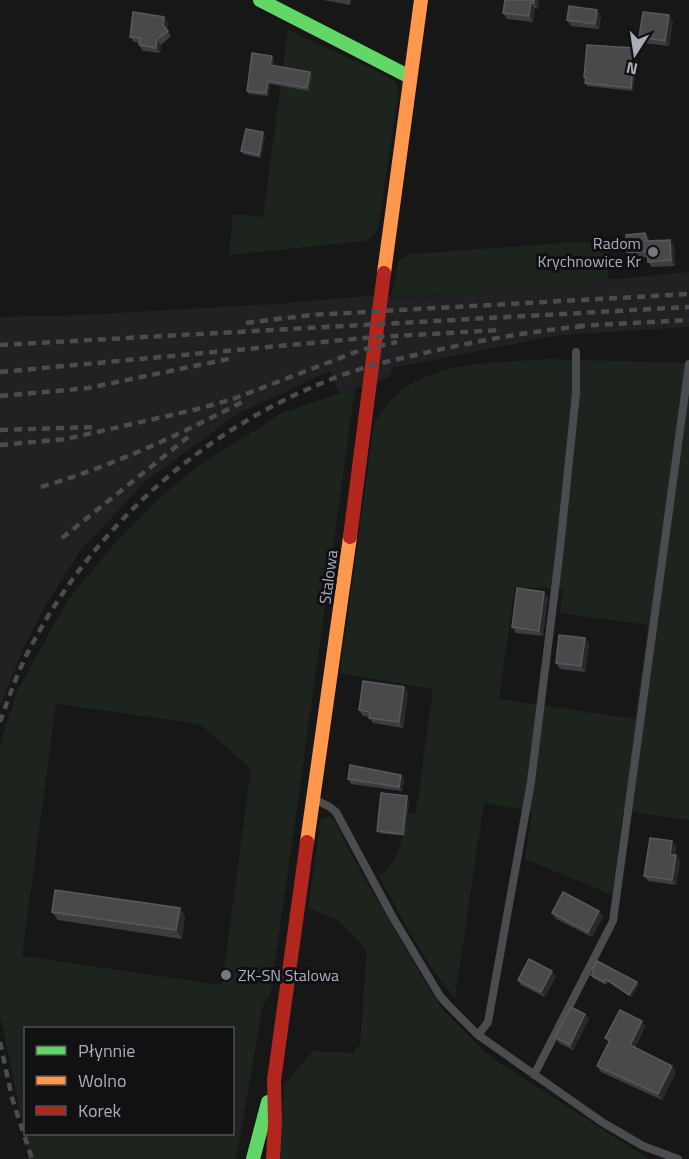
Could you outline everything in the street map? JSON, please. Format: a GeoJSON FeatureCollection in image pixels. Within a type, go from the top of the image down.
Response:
{"type":"FeatureCollection","features":[{"type":"Feature","properties":{"kind":"street"},"geometry":{"type":"LineString","coordinates":[[260,0],[344,41],[410,77]]}},
{"type":"Feature","properties":{"kind":"street","name":"Stalowa"},"geometry":{"type":"LineString","coordinates":[[253,1159],[274,1080],[368,407],[421,0]]}},
{"type":"Feature","properties":{"kind":"street","name":"Stalowa"},"geometry":{"type":"LineString","coordinates":[[273,1159],[274,1080]]}},
{"type":"Feature","properties":{"kind":"lane"},"geometry":{"type":"LineString","coordinates":[[478,1035],[488,1022],[531,782],[559,557],[576,393],[576,352]]}},
{"type":"Feature","properties":{"kind":"lane"},"geometry":{"type":"LineString","coordinates":[[534,1076],[613,921],[689,364]]}},
{"type":"Feature","properties":{"kind":"lane"},"geometry":{"type":"LineString","coordinates":[[314,799],[336,812],[392,916],[440,996],[478,1035],[534,1076],[626,1137],[659,1153],[678,1159]]}},
{"type":"Feature","properties":{"kind":"shaded area"},"geometry":{"type":"Polygon","coordinates":[[[288,30],[383,74],[394,81],[399,89],[378,230],[365,241],[229,255],[233,214],[263,217],[288,30]]]}},
{"type":"Feature","properties":{"kind":"shaded area"},"geometry":{"type":"Polygon","coordinates":[[[575,242],[609,243],[608,280],[420,297],[391,296],[399,260],[411,254],[575,242]]]}},
{"type":"Feature","properties":{"kind":"shaded area"},"geometry":{"type":"Polygon","coordinates":[[[689,272],[689,327],[560,335],[392,368],[389,378],[339,393],[330,371],[239,413],[147,480],[81,550],[48,601],[24,647],[0,707],[0,317],[82,315],[289,303],[365,296],[420,297],[689,272]]]}},
{"type":"Feature","properties":{"kind":"shaded area"},"geometry":{"type":"Polygon","coordinates":[[[548,359],[689,363],[689,820],[623,811],[612,895],[525,859],[532,812],[484,802],[455,998],[423,954],[379,876],[386,871],[396,857],[409,814],[416,813],[433,689],[340,673],[374,423],[397,394],[431,375],[469,365],[548,359]],[[515,587],[499,699],[635,719],[648,625],[560,613],[563,589],[515,587]]]}},
{"type":"Feature","properties":{"kind":"shaded area"},"geometry":{"type":"Polygon","coordinates":[[[355,388],[270,995],[263,1005],[236,1159],[28,1159],[25,1135],[234,1135],[234,1027],[24,1027],[24,1131],[0,1014],[0,745],[17,691],[68,600],[113,545],[158,499],[198,466],[282,413],[355,388]],[[56,704],[22,956],[222,985],[251,769],[200,724],[56,704]]]}},
{"type":"Feature","properties":{"kind":"shaded area"},"geometry":{"type":"Polygon","coordinates":[[[330,817],[335,821],[353,858],[444,1011],[486,1053],[501,1064],[649,1159],[280,1159],[284,1084],[313,1051],[353,1053],[360,1045],[367,950],[336,919],[308,908],[320,823],[322,818],[330,817]]]}},
{"type":"Feature","properties":{"kind":"building"},"geometry":{"type":"Polygon","coordinates":[[[505,0],[534,0],[534,3],[531,3],[529,16],[503,13],[505,0]]]}},
{"type":"Feature","properties":{"kind":"building"},"geometry":{"type":"Polygon","coordinates":[[[569,6],[597,10],[595,24],[567,20],[569,6]]]}},
{"type":"Feature","properties":{"kind":"building"},"geometry":{"type":"Polygon","coordinates":[[[133,12],[164,17],[163,25],[168,31],[157,39],[156,48],[139,45],[140,38],[130,37],[133,12]]]}},
{"type":"Feature","properties":{"kind":"building"},"geometry":{"type":"Polygon","coordinates":[[[643,12],[669,15],[665,41],[639,37],[643,12]]]}},
{"type":"Feature","properties":{"kind":"building"},"geometry":{"type":"Polygon","coordinates":[[[587,45],[635,48],[631,88],[585,83],[587,45]]]}},
{"type":"Feature","properties":{"kind":"building"},"geometry":{"type":"Polygon","coordinates":[[[252,53],[272,56],[270,65],[310,72],[307,88],[268,81],[266,93],[247,91],[252,53]]]}},
{"type":"Feature","properties":{"kind":"building"},"geometry":{"type":"Polygon","coordinates":[[[246,129],[263,132],[259,155],[241,151],[246,129]]]}},
{"type":"Feature","properties":{"kind":"building","name":"Radom Krychnowice Kr"},"geometry":{"type":"Polygon","coordinates":[[[645,233],[647,241],[670,240],[671,260],[648,262],[647,251],[627,253],[626,235],[645,233]]]}},
{"type":"Feature","properties":{"kind":"building"},"geometry":{"type":"Polygon","coordinates":[[[517,588],[544,592],[539,631],[512,627],[517,588]]]}},
{"type":"Feature","properties":{"kind":"building"},"geometry":{"type":"Polygon","coordinates":[[[559,635],[585,638],[581,666],[556,663],[559,635]]]}},
{"type":"Feature","properties":{"kind":"building"},"geometry":{"type":"Polygon","coordinates":[[[363,681],[404,687],[399,722],[369,718],[370,712],[359,710],[363,681]]]}},
{"type":"Feature","properties":{"kind":"building"},"geometry":{"type":"Polygon","coordinates":[[[350,765],[401,775],[399,787],[348,779],[350,765]]]}},
{"type":"Feature","properties":{"kind":"building"},"geometry":{"type":"Polygon","coordinates":[[[381,793],[407,796],[403,834],[377,831],[381,793]]]}},
{"type":"Feature","properties":{"kind":"building"},"geometry":{"type":"Polygon","coordinates":[[[650,838],[672,841],[670,855],[676,855],[672,880],[644,876],[650,838]]]}},
{"type":"Feature","properties":{"kind":"building"},"geometry":{"type":"Polygon","coordinates":[[[55,890],[180,908],[176,930],[52,912],[55,890]]]}},
{"type":"Feature","properties":{"kind":"building"},"geometry":{"type":"Polygon","coordinates":[[[563,892],[599,911],[588,932],[552,913],[563,892]]]}},
{"type":"Feature","properties":{"kind":"building"},"geometry":{"type":"Polygon","coordinates":[[[529,959],[552,971],[541,992],[518,980],[529,959]]]}},
{"type":"Feature","properties":{"kind":"building"},"geometry":{"type":"Polygon","coordinates":[[[597,961],[637,982],[629,995],[606,979],[604,982],[591,975],[597,961]]]}},
{"type":"Feature","properties":{"kind":"building"},"geometry":{"type":"Polygon","coordinates":[[[571,1007],[585,1014],[570,1045],[555,1037],[571,1007]]]}},
{"type":"Feature","properties":{"kind":"building"},"geometry":{"type":"Polygon","coordinates":[[[620,1010],[642,1021],[630,1045],[672,1066],[658,1094],[597,1066],[610,1040],[605,1038],[620,1010]]]}},
{"type":"Feature","properties":{"kind":"railway"},"geometry":{"type":"LineString","coordinates":[[246,323],[311,315],[689,294]]}},
{"type":"Feature","properties":{"kind":"railway"},"geometry":{"type":"LineString","coordinates":[[0,345],[689,307]]}},
{"type":"Feature","properties":{"kind":"railway"},"geometry":{"type":"LineString","coordinates":[[577,326],[689,320]]}},
{"type":"Feature","properties":{"kind":"railway"},"geometry":{"type":"LineString","coordinates":[[0,722],[20,669],[35,639],[62,595],[93,553],[128,514],[166,478],[207,446],[251,418],[297,394],[345,374],[404,358],[484,341],[585,326]]}},
{"type":"Feature","properties":{"kind":"railway"},"geometry":{"type":"LineString","coordinates":[[0,372],[376,337],[502,330]]}},
{"type":"Feature","properties":{"kind":"railway"},"geometry":{"type":"LineString","coordinates":[[0,445],[66,439],[198,409],[233,399],[361,350],[397,342]]}},
{"type":"Feature","properties":{"kind":"railway"},"geometry":{"type":"LineString","coordinates":[[0,396],[88,388],[233,358]]}},
{"type":"Feature","properties":{"kind":"railway"},"geometry":{"type":"LineString","coordinates":[[41,487],[93,470],[144,449],[242,402]]}},
{"type":"Feature","properties":{"kind":"railway"},"geometry":{"type":"LineString","coordinates":[[0,430],[96,427]]}},
{"type":"Feature","properties":{"kind":"railway"},"geometry":{"type":"LineString","coordinates":[[62,538],[188,437]]}},
{"type":"Feature","properties":{"kind":"railway"},"geometry":{"type":"LineString","coordinates":[[0,1042],[12,1098],[24,1135]]}},
{"type":"Feature","properties":{"kind":"railway"},"geometry":{"type":"LineString","coordinates":[[24,1135],[32,1159]]}},
{"type":"Feature","properties":{"kind":"traffic: fast"},"geometry":{"type":"LineString","coordinates":[[260,0],[410,77]]}},
{"type":"Feature","properties":{"kind":"traffic: fast"},"geometry":{"type":"LineString","coordinates":[[253,1159],[268,1102]]}},
{"type":"Feature","properties":{"kind":"traffic: slow"},"geometry":{"type":"LineString","coordinates":[[384,273],[421,0]]}},
{"type":"Feature","properties":{"kind":"traffic: slow"},"geometry":{"type":"LineString","coordinates":[[307,842],[350,537]]}},
{"type":"Feature","properties":{"kind":"traffic: jam"},"geometry":{"type":"LineString","coordinates":[[350,537],[384,273]]}},
{"type":"Feature","properties":{"kind":"traffic: jam"},"geometry":{"type":"LineString","coordinates":[[273,1159],[274,1080],[307,842]]}},
{"type":"Feature","properties":{"kind":"place","name":"Radom Krychnowice Kr"},"geometry":{"type":"Point","coordinates":[653,252]}},
{"type":"Feature","properties":{"kind":"place","name":"ZK-SN Stalowa"},"geometry":{"type":"Point","coordinates":[226,975]}}]}
